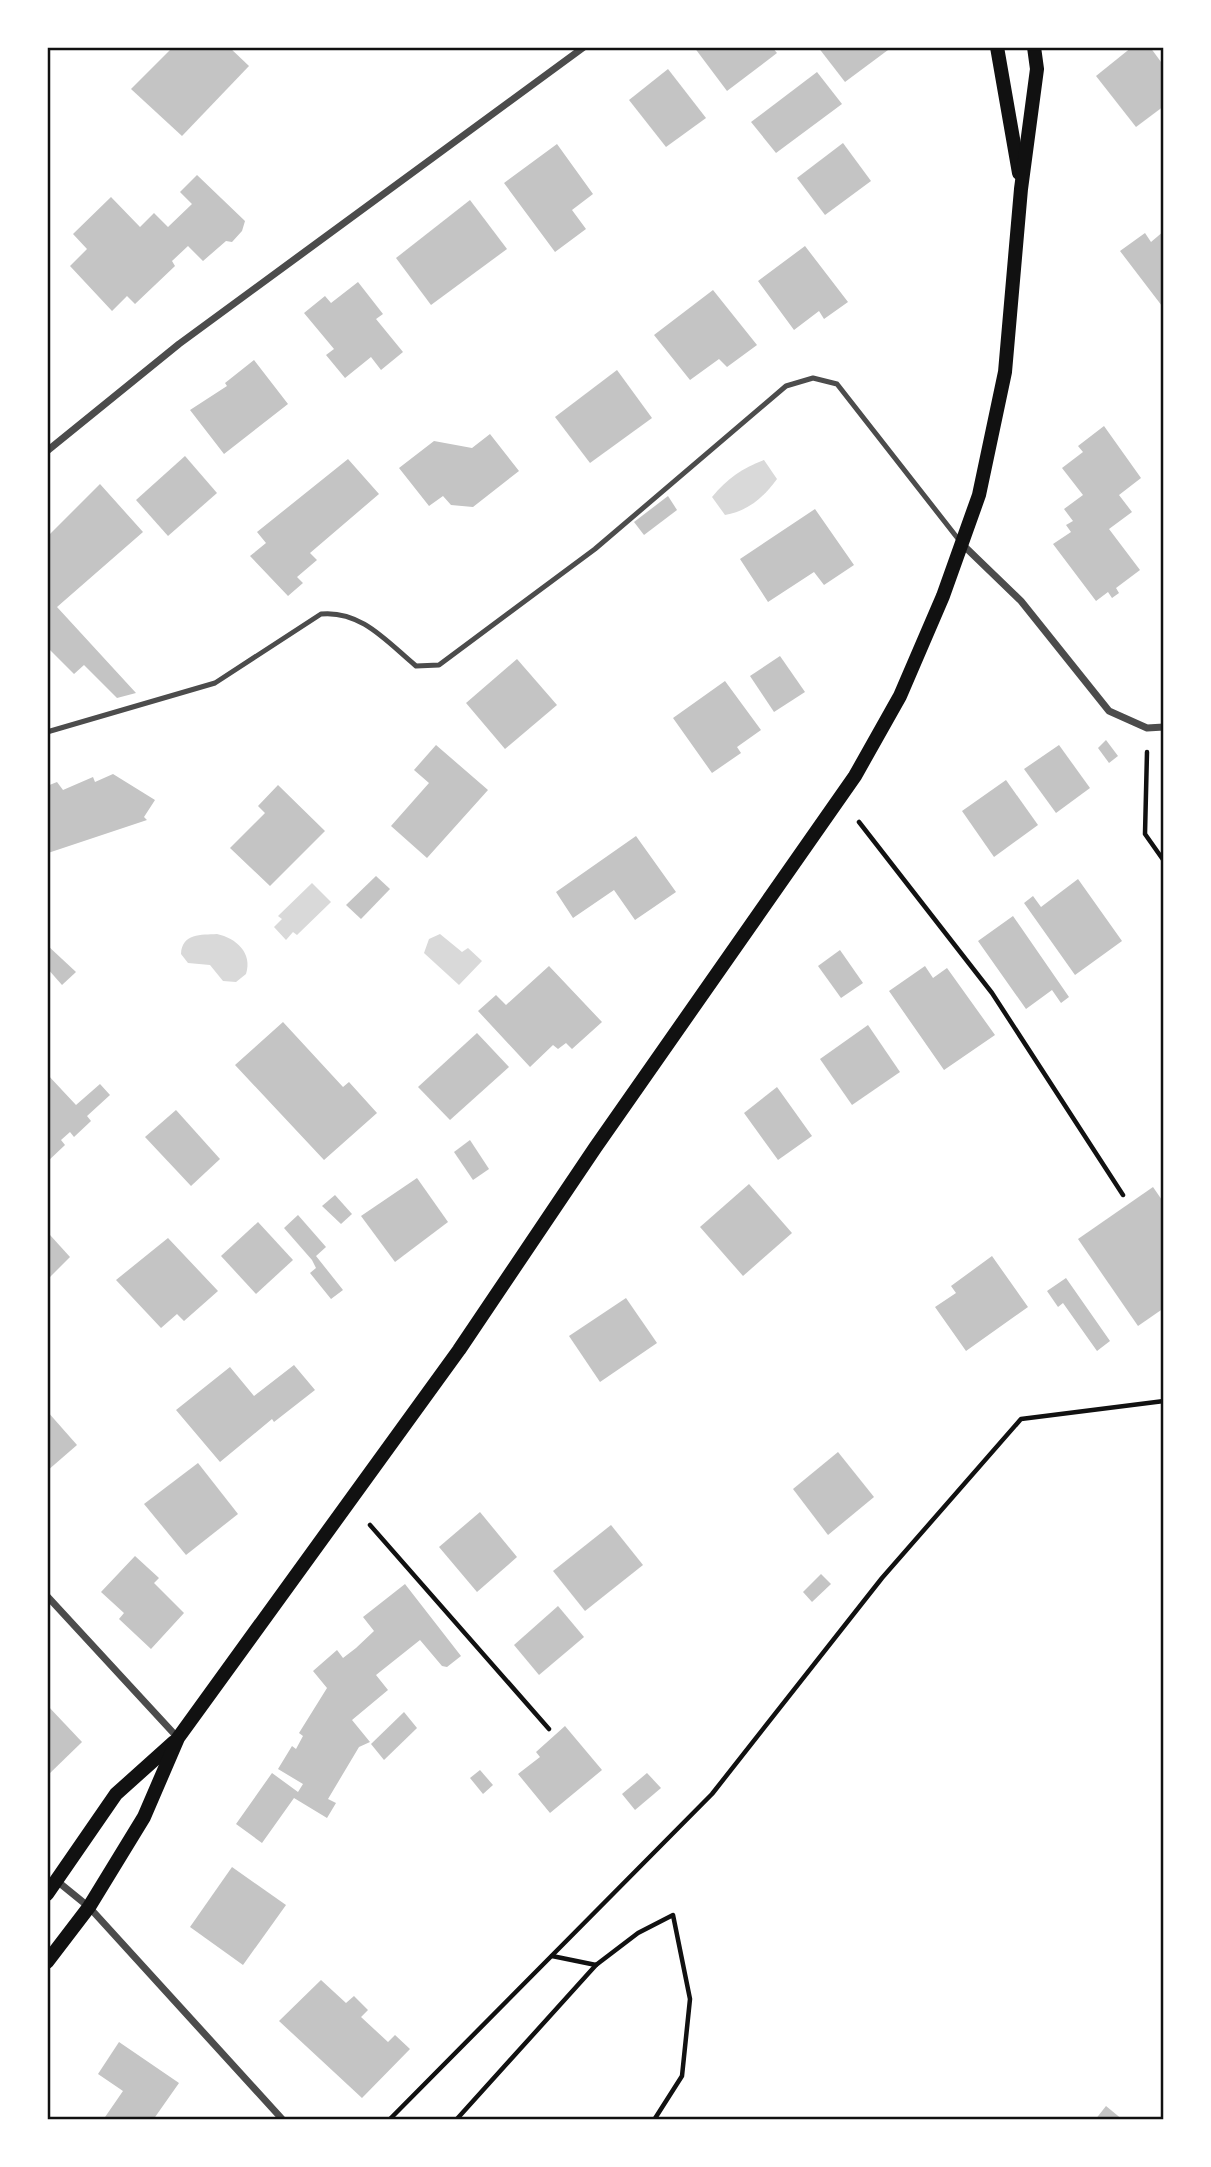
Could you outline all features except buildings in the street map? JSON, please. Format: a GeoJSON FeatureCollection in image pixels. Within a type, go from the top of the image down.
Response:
{"type":"FeatureCollection","features":[{"type":"Feature","properties":{"kind":"main road"},"geometry":{"type":"LineString","coordinates":[[997,47],[1021,188]]}},
{"type":"Feature","properties":{"kind":"main road"},"geometry":{"type":"LineString","coordinates":[[47,1962],[89,1907],[144,1817],[178,1738],[459,1350],[595,1148],[840,798],[900,696],[962,544],[979,495],[1005,372],[1021,188],[1037,69],[1034,47]]}},
{"type":"Feature","properties":{"kind":"main road"},"geometry":{"type":"LineString","coordinates":[[47,1894],[116,1794],[178,1738]]}},
{"type":"Feature","properties":{"kind":"street"},"geometry":{"type":"LineString","coordinates":[[47,451],[178,344],[584,47]]}},
{"type":"Feature","properties":{"kind":"street"},"geometry":{"type":"LineString","coordinates":[[962,544],[1021,601],[1109,710],[1147,728],[1164,727]]}},
{"type":"Feature","properties":{"kind":"street"},"geometry":{"type":"LineString","coordinates":[[47,1596],[178,1738]]}},
{"type":"Feature","properties":{"kind":"street"},"geometry":{"type":"LineString","coordinates":[[57,1881],[89,1907],[283,2120]]}},
{"type":"Feature","properties":{"kind":"lane"},"geometry":{"type":"LineString","coordinates":[[47,732],[215,683],[321,614],[338,612],[359,620],[416,666],[439,665],[595,549],[786,386],[813,378],[837,384],[962,544]]}},
{"type":"Feature","properties":{"kind":"path"},"geometry":{"type":"LineString","coordinates":[[1147,728],[1145,834],[1164,861]]}},
{"type":"Feature","properties":{"kind":"path"},"geometry":{"type":"LineString","coordinates":[[840,798],[992,993],[1123,1195]]}},
{"type":"Feature","properties":{"kind":"path"},"geometry":{"type":"LineString","coordinates":[[389,2120],[712,1794],[882,1578],[1021,1419],[1164,1401]]}},
{"type":"Feature","properties":{"kind":"path"},"geometry":{"type":"LineString","coordinates":[[348,1500],[550,1729]]}},
{"type":"Feature","properties":{"kind":"path"},"geometry":{"type":"LineString","coordinates":[[456,2120],[596,1965],[638,1933],[673,1915],[682,1949],[688,2012],[682,2076],[654,2120]]}},
{"type":"Feature","properties":{"kind":"path"},"geometry":{"type":"LineString","coordinates":[[551,1956],[596,1965]]}},
{"type":"Feature","properties":{"kind":"shaded area"},"geometry":{"type":"Polygon","coordinates":[[[764,460],[777,479],[754,503],[725,515],[712,497],[735,475],[764,460]]]}},
{"type":"Feature","properties":{"kind":"shaded area"},"geometry":{"type":"Polygon","coordinates":[[[312,883],[331,902],[297,935],[293,932],[286,940],[274,927],[282,919],[278,916],[312,883]]]}},
{"type":"Feature","properties":{"kind":"shaded area"},"geometry":{"type":"Polygon","coordinates":[[[217,934],[231,939],[245,953],[248,966],[246,974],[236,982],[223,981],[210,965],[188,963],[181,954],[185,942],[193,936],[217,934]]]}},
{"type":"Feature","properties":{"kind":"shaded area"},"geometry":{"type":"Polygon","coordinates":[[[440,934],[462,952],[468,948],[482,961],[459,985],[424,953],[429,939],[440,934]]]}}]}
